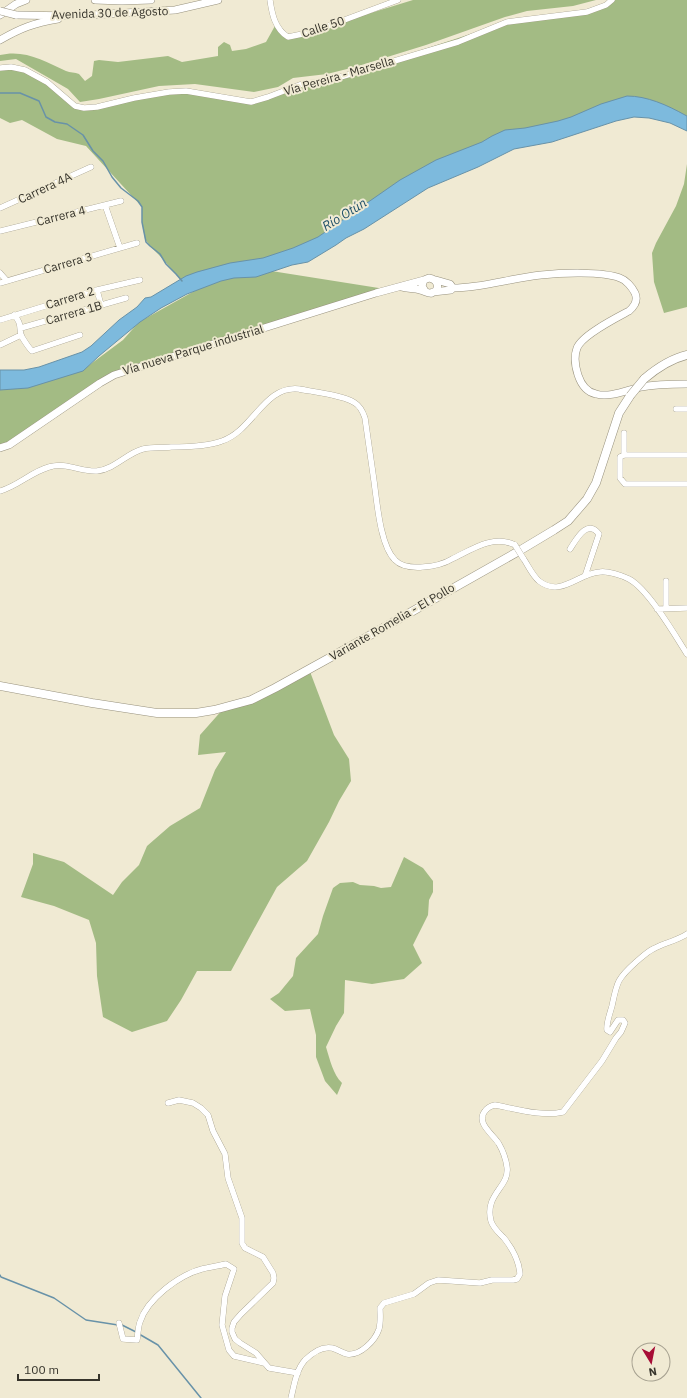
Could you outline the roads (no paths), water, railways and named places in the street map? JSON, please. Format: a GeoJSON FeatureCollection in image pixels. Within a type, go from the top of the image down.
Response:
{"type":"FeatureCollection","features":[{"type":"Feature","properties":{"kind":"highway","name":"Variante Romelia - El Pollo"},"geometry":{"type":"LineString","coordinates":[[0,686],[157,713],[196,713],[234,705],[282,685],[519,551],[568,521],[587,499],[596,483],[620,413],[630,396],[644,379],[661,366],[671,360],[687,355]]}},
{"type":"Feature","properties":{"kind":"main road"},"geometry":{"type":"LineString","coordinates":[[0,15],[16,4],[26,0]]}},
{"type":"Feature","properties":{"kind":"main road"},"geometry":{"type":"LineString","coordinates":[[96,0],[151,0]]}},
{"type":"Feature","properties":{"kind":"main road","name":"Avenida 30 de Agosto"},"geometry":{"type":"LineString","coordinates":[[0,11],[16,15],[74,16],[175,10],[218,0]]}},
{"type":"Feature","properties":{"kind":"main road"},"geometry":{"type":"LineString","coordinates":[[0,40],[16,31],[36,23],[74,16]]}},
{"type":"Feature","properties":{"kind":"main road","name":"Vía nueva Parque industrial"},"geometry":{"type":"LineString","coordinates":[[401,287],[429,293],[541,275],[578,273],[621,278],[632,287],[637,298],[634,306],[629,311],[586,337],[577,346],[574,358],[583,387],[595,394],[608,395],[640,387],[665,383],[687,384]]}},
{"type":"Feature","properties":{"kind":"main road","name":"Vía nueva Parque industrial"},"geometry":{"type":"LineString","coordinates":[[0,448],[9,445],[114,375],[411,283],[431,278],[450,284],[453,288]]}},
{"type":"Feature","properties":{"kind":"main road"},"geometry":{"type":"LineString","coordinates":[[424,280],[422,286],[425,291]]}},
{"type":"Feature","properties":{"kind":"main road"},"geometry":{"type":"LineString","coordinates":[[433,292],[438,287],[436,280]]}},
{"type":"Feature","properties":{"kind":"street","name":"Calle 50"},"geometry":{"type":"LineString","coordinates":[[270,0],[276,24],[282,33],[288,37],[312,32],[398,0]]}},
{"type":"Feature","properties":{"kind":"street","name":"Vía Pereira - Marsella"},"geometry":{"type":"LineString","coordinates":[[0,68],[11,67],[24,70],[47,82],[75,106],[84,108],[97,107],[134,98],[169,92],[186,91],[251,102],[302,84],[327,81],[458,42],[507,22],[587,12],[606,5],[612,0]]}},
{"type":"Feature","properties":{"kind":"street","name":"Carrera 4A"},"geometry":{"type":"LineString","coordinates":[[0,208],[91,167]]}},
{"type":"Feature","properties":{"kind":"street","name":"Carrera 4"},"geometry":{"type":"LineString","coordinates":[[0,230],[121,201]]}},
{"type":"Feature","properties":{"kind":"street"},"geometry":{"type":"LineString","coordinates":[[105,205],[120,248]]}},
{"type":"Feature","properties":{"kind":"street","name":"Carrera 3"},"geometry":{"type":"LineString","coordinates":[[0,284],[137,243]]}},
{"type":"Feature","properties":{"kind":"street"},"geometry":{"type":"LineString","coordinates":[[0,273],[7,281]]}},
{"type":"Feature","properties":{"kind":"street","name":"Carrera 2"},"geometry":{"type":"LineString","coordinates":[[0,320],[97,290],[140,280]]}},
{"type":"Feature","properties":{"kind":"street"},"geometry":{"type":"LineString","coordinates":[[97,290],[101,305]]}},
{"type":"Feature","properties":{"kind":"street","name":"Carrera 1B"},"geometry":{"type":"LineString","coordinates":[[21,328],[126,298]]}},
{"type":"Feature","properties":{"kind":"street"},"geometry":{"type":"LineString","coordinates":[[14,315],[18,319],[21,328],[21,335],[32,351],[80,335]]}},
{"type":"Feature","properties":{"kind":"street"},"geometry":{"type":"LineString","coordinates":[[0,345],[21,335]]}},
{"type":"Feature","properties":{"kind":"street"},"geometry":{"type":"LineString","coordinates":[[0,491],[16,485],[39,471],[49,467],[65,466],[89,471],[99,471],[115,465],[131,454],[143,449],[187,447],[221,442],[230,438],[245,426],[273,396],[285,389],[299,389],[347,398],[358,405],[365,418],[381,528],[390,554],[396,561],[409,568],[443,563],[452,560],[471,548],[483,544],[506,541],[515,545],[534,576],[547,585],[559,587],[599,572],[621,575],[630,579],[638,586],[657,609],[687,654]]}},
{"type":"Feature","properties":{"kind":"street"},"geometry":{"type":"LineString","coordinates":[[676,409],[687,409]]}},
{"type":"Feature","properties":{"kind":"street"},"geometry":{"type":"LineString","coordinates":[[624,433],[624,456]]}},
{"type":"Feature","properties":{"kind":"street"},"geometry":{"type":"LineString","coordinates":[[687,455],[620,457],[620,478],[625,484],[687,484]]}},
{"type":"Feature","properties":{"kind":"street"},"geometry":{"type":"LineString","coordinates":[[570,549],[584,530],[590,528],[597,531],[599,534],[585,576]]}},
{"type":"Feature","properties":{"kind":"street"},"geometry":{"type":"LineString","coordinates":[[666,581],[666,608]]}},
{"type":"Feature","properties":{"kind":"street"},"geometry":{"type":"LineString","coordinates":[[657,609],[687,608]]}},
{"type":"Feature","properties":{"kind":"street"},"geometry":{"type":"LineString","coordinates":[[291,1398],[298,1373],[304,1361],[316,1352],[322,1349],[332,1348],[347,1354],[356,1354],[363,1350],[374,1339],[380,1326],[380,1308],[384,1303],[414,1294],[429,1283],[438,1280],[480,1283],[492,1280],[517,1279],[520,1274],[519,1265],[505,1240],[491,1221],[491,1202],[507,1175],[508,1168],[503,1152],[498,1143],[484,1127],[482,1118],[483,1112],[490,1106],[495,1105],[531,1112],[563,1112],[602,1061],[621,1032],[625,1023],[623,1020],[618,1020],[610,1032],[607,1030],[606,1026],[616,987],[621,976],[650,950],[672,942],[687,934]]}},
{"type":"Feature","properties":{"kind":"street"},"geometry":{"type":"LineString","coordinates":[[168,1102],[180,1100],[193,1103],[208,1115],[213,1131],[225,1154],[228,1178],[242,1218],[242,1242],[245,1248],[263,1257],[273,1272],[273,1283],[241,1314],[232,1328],[235,1339],[256,1353],[268,1368],[298,1373]]}},
{"type":"Feature","properties":{"kind":"street"},"geometry":{"type":"LineString","coordinates":[[119,1323],[124,1339],[137,1340],[140,1322],[149,1304],[162,1292],[177,1281],[200,1269],[226,1264],[234,1270],[225,1296],[222,1325],[229,1350],[234,1356],[264,1363]]}},
{"type":"Feature","properties":{"kind":"water","name":"Río Otún"},"geometry":{"type":"Polygon","coordinates":[[[627,96],[634,96],[657,102],[687,116],[687,131],[670,123],[649,118],[634,117],[616,121],[552,142],[514,149],[478,167],[428,188],[364,229],[346,238],[308,262],[292,265],[256,277],[234,278],[221,281],[187,294],[161,308],[140,322],[83,371],[28,388],[0,390],[0,370],[24,370],[39,367],[82,352],[91,346],[119,320],[137,307],[145,298],[151,297],[186,276],[230,263],[263,258],[293,248],[318,237],[400,180],[436,160],[482,142],[505,130],[525,128],[558,121],[601,104],[627,96]]]}},
{"type":"Feature","properties":{"kind":"waterway"},"geometry":{"type":"LineString","coordinates":[[0,93],[20,93],[39,101],[46,117],[55,122],[67,124],[83,135],[121,188],[138,201],[142,207],[142,222],[146,242],[160,254],[166,264],[182,281]]}},
{"type":"Feature","properties":{"kind":"waterway"},"geometry":{"type":"LineString","coordinates":[[0,1275],[1,1277],[54,1298],[86,1320],[118,1325]]}},
{"type":"Feature","properties":{"kind":"waterway"},"geometry":{"type":"LineString","coordinates":[[122,1325],[136,1332]]}},
{"type":"Feature","properties":{"kind":"waterway"},"geometry":{"type":"LineString","coordinates":[[139,1334],[158,1345],[201,1398]]}}]}
